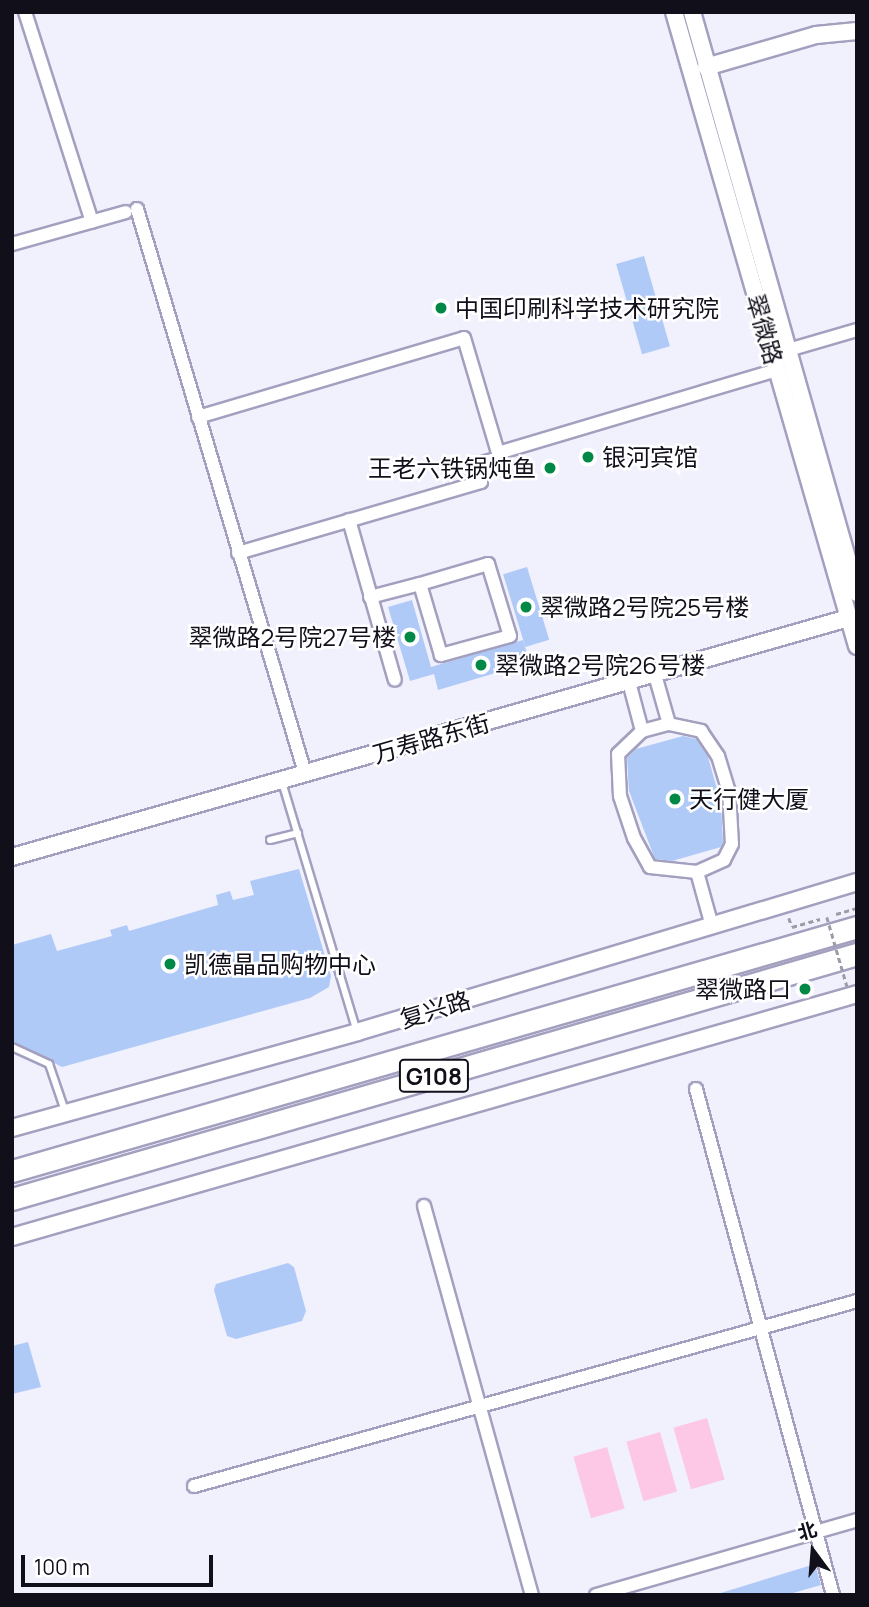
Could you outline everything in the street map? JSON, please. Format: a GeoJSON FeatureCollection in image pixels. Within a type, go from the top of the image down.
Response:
{"type":"FeatureCollection","features":[{"type":"Feature","properties":{"kind":"highway","name":"复兴路"},"geometry":{"type":"LineString","coordinates":[[12,1171],[857,927]]}},
{"type":"Feature","properties":{"kind":"highway","name":"G108"},"geometry":{"type":"LineString","coordinates":[[12,1199],[857,954]]}},
{"type":"Feature","properties":{"kind":"street"},"geometry":{"type":"LineString","coordinates":[[25,12],[92,222]]}},
{"type":"Feature","properties":{"kind":"street","name":"翠微路"},"geometry":{"type":"LineString","coordinates":[[674,12],[857,646]]}},
{"type":"Feature","properties":{"kind":"street","name":"翠微路"},"geometry":{"type":"LineString","coordinates":[[692,12],[857,593]]}},
{"type":"Feature","properties":{"kind":"street"},"geometry":{"type":"LineString","coordinates":[[706,66],[817,35],[857,31]]}},
{"type":"Feature","properties":{"kind":"street"},"geometry":{"type":"LineString","coordinates":[[12,244],[132,211],[198,417],[304,773]]}},
{"type":"Feature","properties":{"kind":"street"},"geometry":{"type":"LineString","coordinates":[[788,350],[857,330]]}},
{"type":"Feature","properties":{"kind":"street"},"geometry":{"type":"LineString","coordinates":[[198,417],[464,338],[498,453],[776,370]]}},
{"type":"Feature","properties":{"kind":"street"},"geometry":{"type":"LineString","coordinates":[[238,552],[481,482],[476,465],[492,460]]}},
{"type":"Feature","properties":{"kind":"street"},"geometry":{"type":"LineString","coordinates":[[348,520],[395,680]]}},
{"type":"Feature","properties":{"kind":"street"},"geometry":{"type":"LineString","coordinates":[[370,597],[488,565],[510,636],[441,655],[420,584]]}},
{"type":"Feature","properties":{"kind":"street","name":"万寿路东街"},"geometry":{"type":"LineString","coordinates":[[12,857],[848,618]]}},
{"type":"Feature","properties":{"kind":"street"},"geometry":{"type":"LineString","coordinates":[[656,675],[669,724]]}},
{"type":"Feature","properties":{"kind":"street"},"geometry":{"type":"LineString","coordinates":[[629,682],[642,731]]}},
{"type":"Feature","properties":{"kind":"street"},"geometry":{"type":"LineString","coordinates":[[669,724],[701,731],[718,756],[729,791],[732,844],[724,860],[697,872],[650,867],[634,838],[620,796],[618,754],[642,731],[669,724]]}},
{"type":"Feature","properties":{"kind":"street"},"geometry":{"type":"LineString","coordinates":[[697,872],[712,926]]}},
{"type":"Feature","properties":{"kind":"street","name":"复兴路"},"geometry":{"type":"LineString","coordinates":[[12,1128],[357,1032],[857,883]]}},
{"type":"Feature","properties":{"kind":"street"},"geometry":{"type":"LineString","coordinates":[[12,1237],[852,990]]}},
{"type":"Feature","properties":{"kind":"street"},"geometry":{"type":"LineString","coordinates":[[696,1088],[833,1595]]}},
{"type":"Feature","properties":{"kind":"street"},"geometry":{"type":"LineString","coordinates":[[424,1206],[532,1595]]}},
{"type":"Feature","properties":{"kind":"street"},"geometry":{"type":"LineString","coordinates":[[194,1486],[480,1409],[857,1301]]}},
{"type":"Feature","properties":{"kind":"street"},"geometry":{"type":"LineString","coordinates":[[596,1595],[857,1520]]}},
{"type":"Feature","properties":{"kind":"lane"},"geometry":{"type":"LineString","coordinates":[[282,780],[357,1032]]}},
{"type":"Feature","properties":{"kind":"lane"},"geometry":{"type":"LineString","coordinates":[[270,840],[298,833]]}},
{"type":"Feature","properties":{"kind":"lane"},"geometry":{"type":"LineString","coordinates":[[12,1047],[49,1064],[66,1113]]}},
{"type":"Feature","properties":{"kind":"path"},"geometry":{"type":"LineString","coordinates":[[792,927],[857,908]]}},
{"type":"Feature","properties":{"kind":"path"},"geometry":{"type":"LineString","coordinates":[[827,917],[852,990]]}},
{"type":"Feature","properties":{"kind":"shaded area"},"geometry":{"type":"Polygon","coordinates":[[[707,1418],[725,1480],[691,1489],[673,1428],[707,1418]]]}},
{"type":"Feature","properties":{"kind":"shaded area"},"geometry":{"type":"Polygon","coordinates":[[[660,1432],[677,1492],[643,1501],[626,1442],[660,1432]]]}},
{"type":"Feature","properties":{"kind":"shaded area"},"geometry":{"type":"Polygon","coordinates":[[[607,1447],[625,1509],[591,1518],[573,1457],[607,1447]]]}},
{"type":"Feature","properties":{"kind":"building"},"geometry":{"type":"Polygon","coordinates":[[[644,256],[670,346],[642,354],[616,264],[644,256]]]}},
{"type":"Feature","properties":{"kind":"building","name":"翠微路2号院25号楼"},"geometry":{"type":"Polygon","coordinates":[[[527,567],[549,640],[525,647],[503,574],[527,567]]]}},
{"type":"Feature","properties":{"kind":"building"},"geometry":{"type":"Polygon","coordinates":[[[412,600],[431,667],[523,640],[530,663],[438,690],[434,674],[410,681],[388,607],[412,600]]]}},
{"type":"Feature","properties":{"kind":"building","name":"天行健大厦"},"geometry":{"type":"Polygon","coordinates":[[[683,736],[696,739],[708,757],[721,803],[723,842],[721,847],[672,861],[655,859],[629,791],[627,758],[636,749],[683,736]]]}},
{"type":"Feature","properties":{"kind":"building","name":"凯德晶品购物中心"},"geometry":{"type":"Polygon","coordinates":[[[299,869],[331,976],[329,987],[310,998],[62,1067],[12,1041],[12,945],[51,934],[57,951],[112,936],[110,930],[127,925],[129,931],[218,905],[216,895],[230,891],[233,900],[254,895],[250,881],[299,869]]]}},
{"type":"Feature","properties":{"kind":"building"},"geometry":{"type":"Polygon","coordinates":[[[288,1263],[294,1267],[306,1311],[302,1321],[236,1339],[227,1336],[214,1290],[216,1284],[288,1263]]]}},
{"type":"Feature","properties":{"kind":"building"},"geometry":{"type":"Polygon","coordinates":[[[28,1342],[41,1387],[12,1394],[12,1346],[28,1342]]]}},
{"type":"Feature","properties":{"kind":"building"},"geometry":{"type":"Polygon","coordinates":[[[815,1564],[821,1585],[786,1595],[714,1595],[815,1564]]]}},
{"type":"Feature","properties":{"kind":"place","name":"中国印刷科学技术研究院"},"geometry":{"type":"Point","coordinates":[441,308]}},
{"type":"Feature","properties":{"kind":"place","name":"银河宾馆"},"geometry":{"type":"Point","coordinates":[588,457]}},
{"type":"Feature","properties":{"kind":"place","name":"王老六铁锅炖鱼"},"geometry":{"type":"Point","coordinates":[550,468]}},
{"type":"Feature","properties":{"kind":"place","name":"翠微路2号院25号楼"},"geometry":{"type":"Point","coordinates":[526,607]}},
{"type":"Feature","properties":{"kind":"place","name":"翠微路2号院27号楼"},"geometry":{"type":"Point","coordinates":[410,637]}},
{"type":"Feature","properties":{"kind":"place","name":"翠微路2号院26号楼"},"geometry":{"type":"Point","coordinates":[481,665]}},
{"type":"Feature","properties":{"kind":"place","name":"天行健大厦"},"geometry":{"type":"Point","coordinates":[675,799]}},
{"type":"Feature","properties":{"kind":"place","name":"凯德晶品购物中心"},"geometry":{"type":"Point","coordinates":[170,964]}},
{"type":"Feature","properties":{"kind":"place","name":"翠微路口"},"geometry":{"type":"Point","coordinates":[805,989]}}]}
